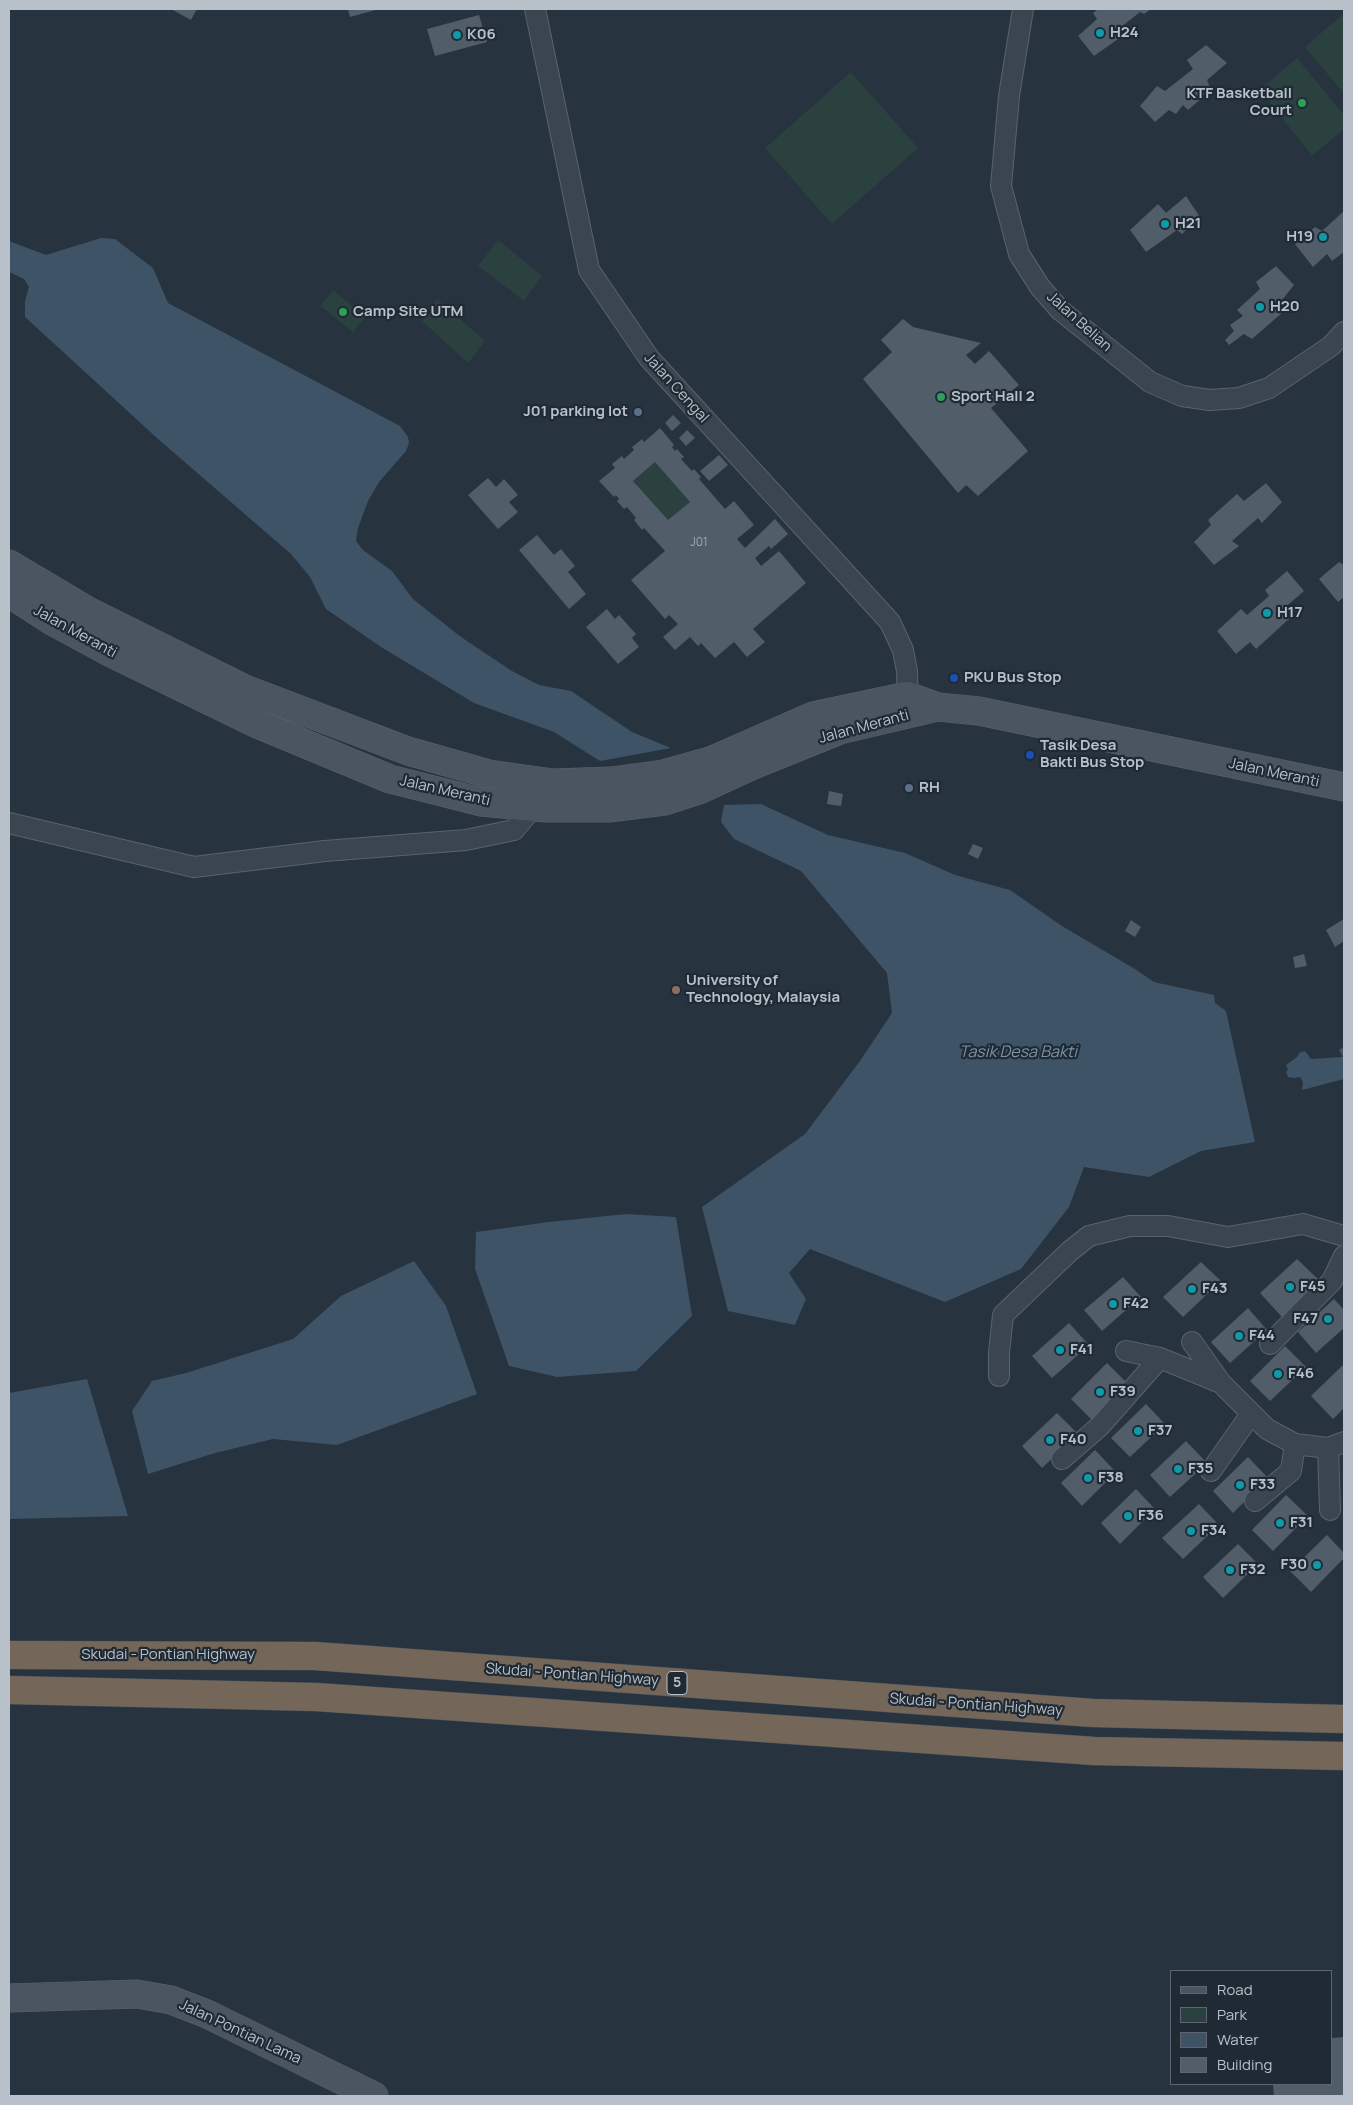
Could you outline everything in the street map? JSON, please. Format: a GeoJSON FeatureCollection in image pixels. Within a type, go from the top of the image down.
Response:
{"type":"FeatureCollection","features":[{"type":"Feature","properties":{"kind":"highway","name":"Skudai - Pontian Highway"},"geometry":{"type":"LineString","coordinates":[[9,1655],[315,1656],[1093,1713],[1344,1719]]}},
{"type":"Feature","properties":{"kind":"highway"},"geometry":{"type":"LineString","coordinates":[[9,1690],[316,1697],[1094,1751],[1344,1756]]}},
{"type":"Feature","properties":{"kind":"street","name":"Jalan Cengal"},"geometry":{"type":"LineString","coordinates":[[535,9],[589,270],[648,358],[890,622],[903,650],[907,670],[908,705]]}},
{"type":"Feature","properties":{"kind":"street","name":"Jalan Belian"},"geometry":{"type":"LineString","coordinates":[[1023,9],[1009,96],[1000,186],[1019,254],[1040,287],[1060,310],[1150,382],[1182,396],[1210,400],[1238,398],[1269,388],[1331,346],[1344,332]]}},
{"type":"Feature","properties":{"kind":"street","name":"Jalan Meranti"},"geometry":{"type":"LineString","coordinates":[[9,564],[88,611],[245,689],[408,751],[489,774],[553,783],[612,781],[663,774],[710,761],[813,716],[908,705],[978,712],[1344,787]]}},
{"type":"Feature","properties":{"kind":"street","name":"Jalan Meranti"},"geometry":{"type":"LineString","coordinates":[[9,593],[52,621],[110,653],[255,723],[304,742],[347,762],[413,786],[481,802],[534,806],[609,808],[678,798],[840,730],[908,705]]}},
{"type":"Feature","properties":{"kind":"street"},"geometry":{"type":"LineString","coordinates":[[9,823],[194,867],[326,851],[466,840],[514,830],[534,806]]}},
{"type":"Feature","properties":{"kind":"street"},"geometry":{"type":"LineString","coordinates":[[999,1376],[999,1353],[1003,1315],[1089,1236],[1130,1226],[1168,1226],[1228,1237],[1303,1224],[1344,1236]]}},
{"type":"Feature","properties":{"kind":"street"},"geometry":{"type":"LineString","coordinates":[[1270,1344],[1332,1281],[1344,1256]]}},
{"type":"Feature","properties":{"kind":"street"},"geometry":{"type":"LineString","coordinates":[[1192,1342],[1221,1383],[1267,1429],[1295,1444],[1336,1445],[1330,1510]]}},
{"type":"Feature","properties":{"kind":"street"},"geometry":{"type":"LineString","coordinates":[[1126,1350],[1160,1358],[1221,1383]]}},
{"type":"Feature","properties":{"kind":"street"},"geometry":{"type":"LineString","coordinates":[[1062,1459],[1100,1426],[1160,1358]]}},
{"type":"Feature","properties":{"kind":"street"},"geometry":{"type":"LineString","coordinates":[[1211,1471],[1251,1414]]}},
{"type":"Feature","properties":{"kind":"street"},"geometry":{"type":"LineString","coordinates":[[1255,1501],[1291,1471],[1295,1444]]}},
{"type":"Feature","properties":{"kind":"street","name":"Jalan Pontian Lama"},"geometry":{"type":"LineString","coordinates":[[9,1998],[137,1994],[171,2000],[207,2014],[374,2096]]}},
{"type":"Feature","properties":{"kind":"green space"},"geometry":{"type":"Polygon","coordinates":[[[1344,13],[1344,94],[1305,47],[1344,13]]]}},
{"type":"Feature","properties":{"kind":"green space","name":"KTF Basketball Court"},"geometry":{"type":"Polygon","coordinates":[[[1297,58],[1344,115],[1344,129],[1312,156],[1260,90],[1297,58]]]}},
{"type":"Feature","properties":{"kind":"green space"},"geometry":{"type":"Polygon","coordinates":[[[851,72],[918,148],[832,224],[765,148],[851,72]]]}},
{"type":"Feature","properties":{"kind":"green space","name":"Camp Site UTM"},"geometry":{"type":"Polygon","coordinates":[[[498,240],[542,276],[524,301],[478,266],[498,240]]]}},
{"type":"Feature","properties":{"kind":"green space","name":"Camp Site UTM"},"geometry":{"type":"Polygon","coordinates":[[[333,290],[365,317],[353,332],[320,306],[333,290]]]}},
{"type":"Feature","properties":{"kind":"green space","name":"Camp Site UTM"},"geometry":{"type":"Polygon","coordinates":[[[437,299],[485,341],[468,363],[422,321],[437,299]]]}},
{"type":"Feature","properties":{"kind":"green space"},"geometry":{"type":"Polygon","coordinates":[[[655,462],[690,502],[668,520],[633,481],[655,462]]]}},
{"type":"Feature","properties":{"kind":"water"},"geometry":{"type":"Polygon","coordinates":[[[101,238],[115,239],[153,268],[168,303],[400,426],[408,437],[409,443],[406,451],[379,482],[368,501],[358,528],[356,541],[363,550],[392,571],[413,599],[461,637],[512,671],[539,685],[571,691],[632,732],[671,748],[600,761],[554,732],[474,703],[381,647],[326,609],[310,577],[291,554],[158,439],[25,317],[25,301],[29,287],[24,279],[9,272],[9,241],[46,255],[101,238]]]}},
{"type":"Feature","properties":{"kind":"water","name":"Tasik Desa Bakti"},"geometry":{"type":"Polygon","coordinates":[[[761,804],[828,835],[905,853],[955,875],[1010,890],[1062,926],[1154,982],[1214,995],[1215,1003],[1226,1011],[1255,1142],[1201,1151],[1149,1177],[1084,1167],[1069,1207],[1021,1269],[945,1302],[810,1249],[789,1273],[806,1299],[795,1325],[728,1311],[702,1207],[805,1134],[860,1061],[892,1013],[887,973],[801,871],[734,839],[721,822],[724,805],[761,804]]]}},
{"type":"Feature","properties":{"kind":"water"},"geometry":{"type":"Polygon","coordinates":[[[1344,1047],[1344,1079],[1302,1090],[1303,1082],[1300,1077],[1288,1077],[1286,1065],[1297,1057],[1299,1053],[1305,1051],[1311,1059],[1343,1057],[1339,1050],[1344,1047]]]}},
{"type":"Feature","properties":{"kind":"water"},"geometry":{"type":"Polygon","coordinates":[[[626,1214],[676,1217],[692,1316],[636,1371],[557,1377],[509,1366],[475,1269],[476,1232],[626,1214]]]}},
{"type":"Feature","properties":{"kind":"water"},"geometry":{"type":"Polygon","coordinates":[[[414,1261],[446,1306],[477,1394],[337,1445],[273,1439],[215,1453],[148,1474],[132,1411],[152,1381],[186,1373],[293,1339],[341,1296],[414,1261]]]}},
{"type":"Feature","properties":{"kind":"water"},"geometry":{"type":"Polygon","coordinates":[[[87,1379],[128,1516],[9,1519],[9,1393],[87,1379]]]}},
{"type":"Feature","properties":{"kind":"building"},"geometry":{"type":"Polygon","coordinates":[[[171,9],[197,9],[191,20],[171,9]]]}},
{"type":"Feature","properties":{"kind":"building"},"geometry":{"type":"Polygon","coordinates":[[[348,9],[379,9],[350,17],[348,9]]]}},
{"type":"Feature","properties":{"kind":"building","name":"H24"},"geometry":{"type":"Polygon","coordinates":[[[1098,9],[1151,9],[1144,14],[1140,12],[1116,31],[1121,37],[1094,56],[1078,36],[1097,19],[1093,13],[1098,9]]]}},
{"type":"Feature","properties":{"kind":"building","name":"K06"},"geometry":{"type":"Polygon","coordinates":[[[479,15],[487,42],[435,56],[427,29],[479,15]]]}},
{"type":"Feature","properties":{"kind":"building"},"geometry":{"type":"Polygon","coordinates":[[[1206,45],[1227,63],[1207,80],[1211,90],[1188,110],[1183,105],[1176,114],[1169,110],[1155,122],[1140,106],[1157,86],[1165,91],[1193,69],[1187,60],[1206,45]]]}},
{"type":"Feature","properties":{"kind":"building","name":"H21"},"geometry":{"type":"Polygon","coordinates":[[[1186,196],[1200,217],[1182,234],[1177,230],[1146,252],[1130,230],[1158,204],[1166,213],[1186,196]]]}},
{"type":"Feature","properties":{"kind":"building","name":"H19"},"geometry":{"type":"Polygon","coordinates":[[[1344,211],[1344,252],[1332,261],[1327,254],[1313,267],[1295,244],[1315,227],[1322,231],[1344,211]]]}},
{"type":"Feature","properties":{"kind":"building","name":"H20"},"geometry":{"type":"Polygon","coordinates":[[[1276,266],[1294,285],[1278,305],[1283,312],[1252,339],[1244,334],[1229,345],[1225,340],[1234,331],[1230,325],[1243,316],[1237,310],[1260,289],[1256,282],[1276,266]]]}},
{"type":"Feature","properties":{"kind":"building","name":"Sport Hall 2"},"geometry":{"type":"Polygon","coordinates":[[[903,319],[913,327],[981,343],[966,355],[975,364],[989,351],[1019,385],[991,408],[1028,451],[978,496],[966,485],[958,493],[863,379],[892,352],[881,340],[903,319]]]}},
{"type":"Feature","properties":{"kind":"building"},"geometry":{"type":"Polygon","coordinates":[[[673,415],[681,423],[672,431],[665,423],[673,415]]]}},
{"type":"Feature","properties":{"kind":"building"},"geometry":{"type":"Polygon","coordinates":[[[660,428],[674,445],[672,447],[675,451],[677,449],[684,457],[681,459],[692,471],[694,469],[701,477],[699,479],[725,509],[734,501],[754,525],[737,539],[745,548],[775,519],[788,534],[771,549],[769,546],[755,558],[761,566],[779,551],[806,583],[753,629],[765,642],[747,657],[734,642],[715,658],[701,643],[698,646],[690,637],[675,650],[663,637],[678,624],[669,615],[665,619],[631,580],[665,551],[644,528],[642,530],[634,520],[636,518],[627,507],[624,509],[617,501],[619,499],[616,495],[614,497],[599,481],[615,468],[612,464],[622,456],[624,459],[634,450],[632,447],[642,439],[644,442],[660,428]],[[655,462],[633,481],[668,520],[690,502],[655,462]]]}},
{"type":"Feature","properties":{"kind":"building"},"geometry":{"type":"Polygon","coordinates":[[[687,430],[695,438],[686,446],[679,438],[687,430]]]}},
{"type":"Feature","properties":{"kind":"building"},"geometry":{"type":"Polygon","coordinates":[[[719,455],[728,465],[709,481],[700,471],[719,455]]]}},
{"type":"Feature","properties":{"kind":"building"},"geometry":{"type":"Polygon","coordinates":[[[488,478],[496,487],[504,479],[518,495],[509,502],[518,512],[498,529],[468,495],[488,478]]]}},
{"type":"Feature","properties":{"kind":"building"},"geometry":{"type":"Polygon","coordinates":[[[1266,483],[1282,502],[1262,523],[1258,518],[1232,541],[1239,546],[1214,565],[1194,542],[1211,525],[1208,520],[1237,494],[1244,501],[1266,483]]]}},
{"type":"Feature","properties":{"kind":"building"},"geometry":{"type":"Polygon","coordinates":[[[537,535],[554,555],[561,549],[575,566],[568,572],[586,594],[569,609],[519,550],[537,535]]]}},
{"type":"Feature","properties":{"kind":"building"},"geometry":{"type":"Polygon","coordinates":[[[1339,562],[1344,565],[1344,597],[1338,602],[1319,579],[1339,562]]]}},
{"type":"Feature","properties":{"kind":"building","name":"H17"},"geometry":{"type":"Polygon","coordinates":[[[1287,571],[1304,591],[1282,610],[1289,619],[1256,649],[1250,642],[1236,654],[1217,631],[1241,609],[1247,615],[1269,596],[1265,590],[1287,571]]]}},
{"type":"Feature","properties":{"kind":"building"},"geometry":{"type":"Polygon","coordinates":[[[607,609],[615,619],[619,615],[636,634],[632,638],[639,647],[618,664],[586,627],[607,609]]]}},
{"type":"Feature","properties":{"kind":"building"},"geometry":{"type":"Polygon","coordinates":[[[829,791],[843,794],[841,806],[827,804],[829,791]]]}},
{"type":"Feature","properties":{"kind":"building"},"geometry":{"type":"Polygon","coordinates":[[[973,844],[983,848],[978,859],[968,854],[973,844]]]}},
{"type":"Feature","properties":{"kind":"building"},"geometry":{"type":"Polygon","coordinates":[[[1344,919],[1344,941],[1335,947],[1326,930],[1344,919]]]}},
{"type":"Feature","properties":{"kind":"building"},"geometry":{"type":"Polygon","coordinates":[[[1131,920],[1141,927],[1135,937],[1125,931],[1131,920]]]}},
{"type":"Feature","properties":{"kind":"building"},"geometry":{"type":"Polygon","coordinates":[[[1304,954],[1307,966],[1295,968],[1293,957],[1304,954]]]}},
{"type":"Feature","properties":{"kind":"building","name":"F45"},"geometry":{"type":"Polygon","coordinates":[[[1297,1259],[1320,1281],[1282,1317],[1260,1293],[1297,1259]]]}},
{"type":"Feature","properties":{"kind":"building","name":"F43"},"geometry":{"type":"Polygon","coordinates":[[[1201,1262],[1221,1281],[1183,1317],[1163,1297],[1201,1262]]]}},
{"type":"Feature","properties":{"kind":"building","name":"F42"},"geometry":{"type":"Polygon","coordinates":[[[1123,1277],[1141,1297],[1102,1331],[1084,1310],[1123,1277]]]}},
{"type":"Feature","properties":{"kind":"building","name":"F47"},"geometry":{"type":"Polygon","coordinates":[[[1334,1299],[1344,1310],[1344,1328],[1316,1353],[1298,1332],[1334,1299]]]}},
{"type":"Feature","properties":{"kind":"building","name":"F44"},"geometry":{"type":"Polygon","coordinates":[[[1248,1308],[1267,1330],[1230,1363],[1211,1342],[1248,1308]]]}},
{"type":"Feature","properties":{"kind":"building","name":"F41"},"geometry":{"type":"Polygon","coordinates":[[[1069,1323],[1089,1345],[1052,1378],[1032,1356],[1069,1323]]]}},
{"type":"Feature","properties":{"kind":"building","name":"F46"},"geometry":{"type":"Polygon","coordinates":[[[1285,1346],[1306,1367],[1270,1401],[1250,1381],[1285,1346]]]}},
{"type":"Feature","properties":{"kind":"building","name":"F39"},"geometry":{"type":"Polygon","coordinates":[[[1107,1363],[1129,1385],[1092,1420],[1071,1399],[1107,1363]]]}},
{"type":"Feature","properties":{"kind":"building"},"geometry":{"type":"Polygon","coordinates":[[[1344,1364],[1344,1408],[1333,1419],[1311,1396],[1344,1364]]]}},
{"type":"Feature","properties":{"kind":"building","name":"F37"},"geometry":{"type":"Polygon","coordinates":[[[1146,1404],[1165,1424],[1130,1457],[1111,1438],[1146,1404]]]}},
{"type":"Feature","properties":{"kind":"building","name":"F40"},"geometry":{"type":"Polygon","coordinates":[[[1057,1413],[1078,1434],[1042,1468],[1022,1446],[1057,1413]]]}},
{"type":"Feature","properties":{"kind":"building","name":"F35"},"geometry":{"type":"Polygon","coordinates":[[[1186,1441],[1207,1463],[1170,1497],[1150,1475],[1186,1441]]]}},
{"type":"Feature","properties":{"kind":"building","name":"F38"},"geometry":{"type":"Polygon","coordinates":[[[1095,1450],[1116,1472],[1082,1506],[1061,1483],[1095,1450]]]}},
{"type":"Feature","properties":{"kind":"building","name":"F33"},"geometry":{"type":"Polygon","coordinates":[[[1248,1457],[1268,1478],[1233,1513],[1213,1491],[1248,1457]]]}},
{"type":"Feature","properties":{"kind":"building","name":"F36"},"geometry":{"type":"Polygon","coordinates":[[[1136,1489],[1155,1509],[1120,1544],[1101,1523],[1136,1489]]]}},
{"type":"Feature","properties":{"kind":"building","name":"F31"},"geometry":{"type":"Polygon","coordinates":[[[1286,1495],[1308,1516],[1273,1551],[1252,1530],[1286,1495]]]}},
{"type":"Feature","properties":{"kind":"building","name":"F34"},"geometry":{"type":"Polygon","coordinates":[[[1199,1504],[1219,1525],[1183,1559],[1162,1538],[1199,1504]]]}},
{"type":"Feature","properties":{"kind":"building","name":"F30"},"geometry":{"type":"Polygon","coordinates":[[[1327,1535],[1344,1553],[1344,1558],[1311,1592],[1290,1571],[1327,1535]]]}},
{"type":"Feature","properties":{"kind":"building","name":"F32"},"geometry":{"type":"Polygon","coordinates":[[[1238,1544],[1258,1564],[1223,1598],[1203,1577],[1238,1544]]]}},
{"type":"Feature","properties":{"kind":"building"},"geometry":{"type":"Polygon","coordinates":[[[1344,2037],[1344,2096],[1274,2096],[1273,2085],[1333,2085],[1333,2038],[1344,2037]]]}},
{"type":"Feature","properties":{"kind":"place","name":"H24"},"geometry":{"type":"Point","coordinates":[1100,33]}},
{"type":"Feature","properties":{"kind":"place","name":"K06"},"geometry":{"type":"Point","coordinates":[457,35]}},
{"type":"Feature","properties":{"kind":"place","name":"KTF Basketball Court"},"geometry":{"type":"Point","coordinates":[1302,103]}},
{"type":"Feature","properties":{"kind":"place","name":"H21"},"geometry":{"type":"Point","coordinates":[1165,224]}},
{"type":"Feature","properties":{"kind":"place","name":"H19"},"geometry":{"type":"Point","coordinates":[1323,237]}},
{"type":"Feature","properties":{"kind":"place","name":"H20"},"geometry":{"type":"Point","coordinates":[1260,307]}},
{"type":"Feature","properties":{"kind":"place","name":"Camp Site UTM"},"geometry":{"type":"Point","coordinates":[343,312]}},
{"type":"Feature","properties":{"kind":"place","name":"Sport Hall 2"},"geometry":{"type":"Point","coordinates":[941,397]}},
{"type":"Feature","properties":{"kind":"place","name":"J01 parking lot"},"geometry":{"type":"Point","coordinates":[638,412]}},
{"type":"Feature","properties":{"kind":"place","name":"H17"},"geometry":{"type":"Point","coordinates":[1267,613]}},
{"type":"Feature","properties":{"kind":"place","name":"PKU Bus Stop"},"geometry":{"type":"Point","coordinates":[954,678]}},
{"type":"Feature","properties":{"kind":"place","name":"Tasik Desa Bakti Bus Stop"},"geometry":{"type":"Point","coordinates":[1030,755]}},
{"type":"Feature","properties":{"kind":"place","name":"RH"},"geometry":{"type":"Point","coordinates":[909,788]}},
{"type":"Feature","properties":{"kind":"place","name":"University of Technology, Malaysia"},"geometry":{"type":"Point","coordinates":[676,990]}},
{"type":"Feature","properties":{"kind":"place","name":"F45"},"geometry":{"type":"Point","coordinates":[1290,1287]}},
{"type":"Feature","properties":{"kind":"place","name":"F43"},"geometry":{"type":"Point","coordinates":[1192,1289]}},
{"type":"Feature","properties":{"kind":"place","name":"F42"},"geometry":{"type":"Point","coordinates":[1113,1304]}},
{"type":"Feature","properties":{"kind":"place","name":"F47"},"geometry":{"type":"Point","coordinates":[1328,1319]}},
{"type":"Feature","properties":{"kind":"place","name":"F44"},"geometry":{"type":"Point","coordinates":[1239,1336]}},
{"type":"Feature","properties":{"kind":"place","name":"F41"},"geometry":{"type":"Point","coordinates":[1060,1350]}},
{"type":"Feature","properties":{"kind":"place","name":"F46"},"geometry":{"type":"Point","coordinates":[1278,1374]}},
{"type":"Feature","properties":{"kind":"place","name":"F39"},"geometry":{"type":"Point","coordinates":[1100,1392]}},
{"type":"Feature","properties":{"kind":"place","name":"F37"},"geometry":{"type":"Point","coordinates":[1138,1431]}},
{"type":"Feature","properties":{"kind":"place","name":"F40"},"geometry":{"type":"Point","coordinates":[1050,1440]}},
{"type":"Feature","properties":{"kind":"place","name":"F35"},"geometry":{"type":"Point","coordinates":[1178,1469]}},
{"type":"Feature","properties":{"kind":"place","name":"F38"},"geometry":{"type":"Point","coordinates":[1088,1478]}},
{"type":"Feature","properties":{"kind":"place","name":"F33"},"geometry":{"type":"Point","coordinates":[1240,1485]}},
{"type":"Feature","properties":{"kind":"place","name":"F36"},"geometry":{"type":"Point","coordinates":[1128,1516]}},
{"type":"Feature","properties":{"kind":"place","name":"F31"},"geometry":{"type":"Point","coordinates":[1280,1523]}},
{"type":"Feature","properties":{"kind":"place","name":"F34"},"geometry":{"type":"Point","coordinates":[1191,1531]}},
{"type":"Feature","properties":{"kind":"place","name":"F30"},"geometry":{"type":"Point","coordinates":[1317,1565]}},
{"type":"Feature","properties":{"kind":"place","name":"F32"},"geometry":{"type":"Point","coordinates":[1230,1570]}}]}
